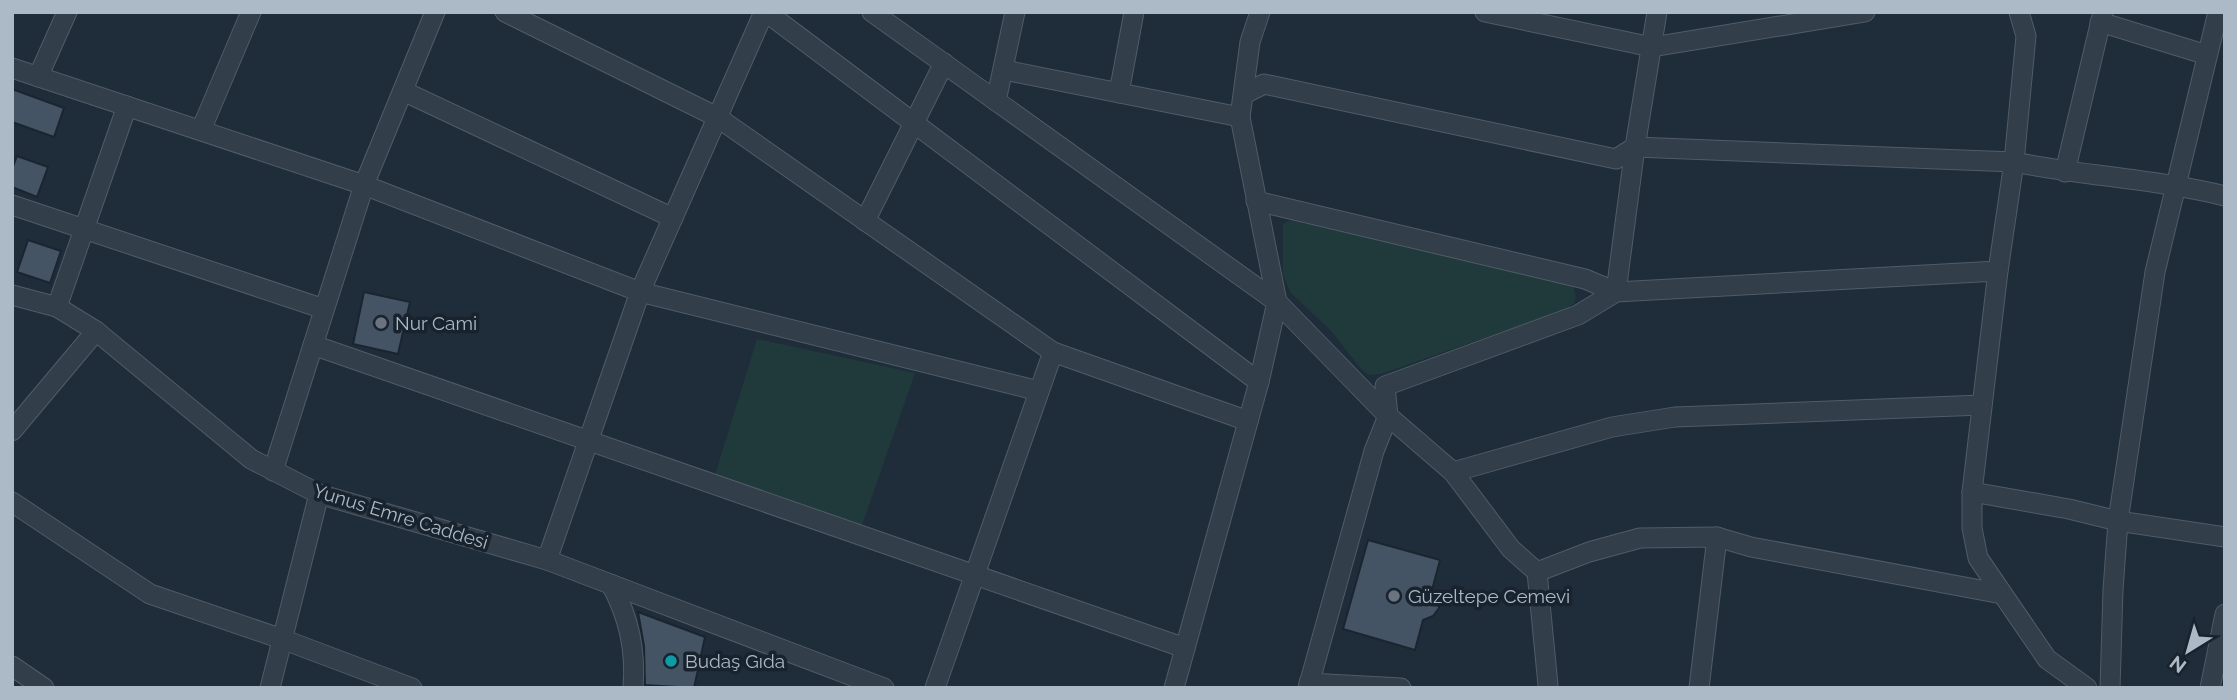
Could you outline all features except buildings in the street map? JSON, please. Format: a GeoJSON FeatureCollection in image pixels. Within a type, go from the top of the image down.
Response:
{"type":"FeatureCollection","features":[{"type":"Feature","properties":{"kind":"street"},"geometry":{"type":"LineString","coordinates":[[38,77],[67,12]]}},
{"type":"Feature","properties":{"kind":"street"},"geometry":{"type":"LineString","coordinates":[[201,130],[251,12]]}},
{"type":"Feature","properties":{"kind":"street"},"geometry":{"type":"LineString","coordinates":[[272,471],[364,185],[435,12]]}},
{"type":"Feature","properties":{"kind":"street"},"geometry":{"type":"LineString","coordinates":[[505,12],[718,117],[1053,352],[1248,421]]}},
{"type":"Feature","properties":{"kind":"street"},"geometry":{"type":"LineString","coordinates":[[547,560],[640,292],[765,12],[1259,382]]}},
{"type":"Feature","properties":{"kind":"street"},"geometry":{"type":"LineString","coordinates":[[872,12],[895,20],[944,63],[1277,302],[1388,416],[1453,472],[1511,550],[1537,572],[1549,687]]}},
{"type":"Feature","properties":{"kind":"street"},"geometry":{"type":"LineString","coordinates":[[996,101],[1015,12]]}},
{"type":"Feature","properties":{"kind":"street"},"geometry":{"type":"LineString","coordinates":[[1119,93],[1134,12]]}},
{"type":"Feature","properties":{"kind":"street"},"geometry":{"type":"LineString","coordinates":[[1174,688],[1259,382],[1277,302],[1240,117],[1250,42],[1259,12]]}},
{"type":"Feature","properties":{"kind":"street"},"geometry":{"type":"LineString","coordinates":[[1485,12],[1652,47],[1865,12]]}},
{"type":"Feature","properties":{"kind":"street"},"geometry":{"type":"LineString","coordinates":[[1616,292],[1635,147],[1657,12]]}},
{"type":"Feature","properties":{"kind":"street"},"geometry":{"type":"LineString","coordinates":[[2019,12],[2026,36],[2014,162],[1998,271],[1972,492],[1972,528],[1978,558],[2047,659],[2087,688]]}},
{"type":"Feature","properties":{"kind":"street"},"geometry":{"type":"LineString","coordinates":[[2110,688],[2118,521],[2155,272],[2218,12]]}},
{"type":"Feature","properties":{"kind":"street"},"geometry":{"type":"LineString","coordinates":[[2065,172],[2101,17],[2207,55]]}},
{"type":"Feature","properties":{"kind":"street"},"geometry":{"type":"LineString","coordinates":[[865,221],[944,63]]}},
{"type":"Feature","properties":{"kind":"street"},"geometry":{"type":"LineString","coordinates":[[12,68],[364,185],[640,292],[1040,390]]}},
{"type":"Feature","properties":{"kind":"street"},"geometry":{"type":"LineString","coordinates":[[1004,70],[1240,117]]}},
{"type":"Feature","properties":{"kind":"street"},"geometry":{"type":"LineString","coordinates":[[1244,94],[1264,84],[1616,159],[1635,147],[2014,162],[2065,172],[2176,186],[2225,197]]}},
{"type":"Feature","properties":{"kind":"street"},"geometry":{"type":"LineString","coordinates":[[403,91],[673,218]]}},
{"type":"Feature","properties":{"kind":"street"},"geometry":{"type":"LineString","coordinates":[[57,307],[127,106]]}},
{"type":"Feature","properties":{"kind":"street"},"geometry":{"type":"LineString","coordinates":[[1256,201],[1585,279],[1616,292],[1998,271]]}},
{"type":"Feature","properties":{"kind":"street"},"geometry":{"type":"LineString","coordinates":[[12,205],[324,309]]}},
{"type":"Feature","properties":{"kind":"street"},"geometry":{"type":"LineString","coordinates":[[1401,688],[1309,685],[1374,451],[1388,416],[1385,386],[1578,314],[1616,292]]}},
{"type":"Feature","properties":{"kind":"street","name":"Yunus Emre Caddesi"},"geometry":{"type":"LineString","coordinates":[[12,295],[57,307],[96,331],[251,459],[319,494],[547,560],[884,688]]}},
{"type":"Feature","properties":{"kind":"street"},"geometry":{"type":"LineString","coordinates":[[12,432],[96,331]]}},
{"type":"Feature","properties":{"kind":"street"},"geometry":{"type":"LineString","coordinates":[[313,345],[1185,648]]}},
{"type":"Feature","properties":{"kind":"street"},"geometry":{"type":"LineString","coordinates":[[935,688],[1053,352]]}},
{"type":"Feature","properties":{"kind":"street"},"geometry":{"type":"LineString","coordinates":[[1453,472],[1612,427],[1675,417],[1982,405]]}},
{"type":"Feature","properties":{"kind":"street"},"geometry":{"type":"LineString","coordinates":[[1972,492],[2069,509],[2118,521],[2225,537]]}},
{"type":"Feature","properties":{"kind":"street"},"geometry":{"type":"LineString","coordinates":[[270,688],[319,494]]}},
{"type":"Feature","properties":{"kind":"street"},"geometry":{"type":"LineString","coordinates":[[12,502],[150,594],[282,639],[412,688]]}},
{"type":"Feature","properties":{"kind":"street"},"geometry":{"type":"LineString","coordinates":[[1537,572],[1589,552],[1640,538],[1717,537],[1751,547],[2002,594]]}},
{"type":"Feature","properties":{"kind":"street"},"geometry":{"type":"LineString","coordinates":[[1699,688],[1717,537]]}},
{"type":"Feature","properties":{"kind":"street"},"geometry":{"type":"LineString","coordinates":[[611,584],[623,606],[634,649],[633,688]]}},
{"type":"Feature","properties":{"kind":"street"},"geometry":{"type":"LineString","coordinates":[[2210,688],[2225,614]]}},
{"type":"Feature","properties":{"kind":"street"},"geometry":{"type":"LineString","coordinates":[[12,666],[44,688]]}},
{"type":"Feature","properties":{"kind":"green space"},"geometry":{"type":"Polygon","coordinates":[[[1291,220],[1572,284],[1576,296],[1574,303],[1565,310],[1381,374],[1369,375],[1361,369],[1332,332],[1291,293],[1283,275],[1283,224],[1291,220]]]}},
{"type":"Feature","properties":{"kind":"green space"},"geometry":{"type":"Polygon","coordinates":[[[757,339],[915,373],[862,525],[715,475],[757,339]]]}},
{"type":"Feature","properties":{"kind":"place","name":"Nur Cami"},"geometry":{"type":"Point","coordinates":[381,323]}},
{"type":"Feature","properties":{"kind":"place","name":"Güzeltepe Cemevi"},"geometry":{"type":"Point","coordinates":[1394,596]}},
{"type":"Feature","properties":{"kind":"place","name":"Budaş Gıda"},"geometry":{"type":"Point","coordinates":[671,661]}}]}
